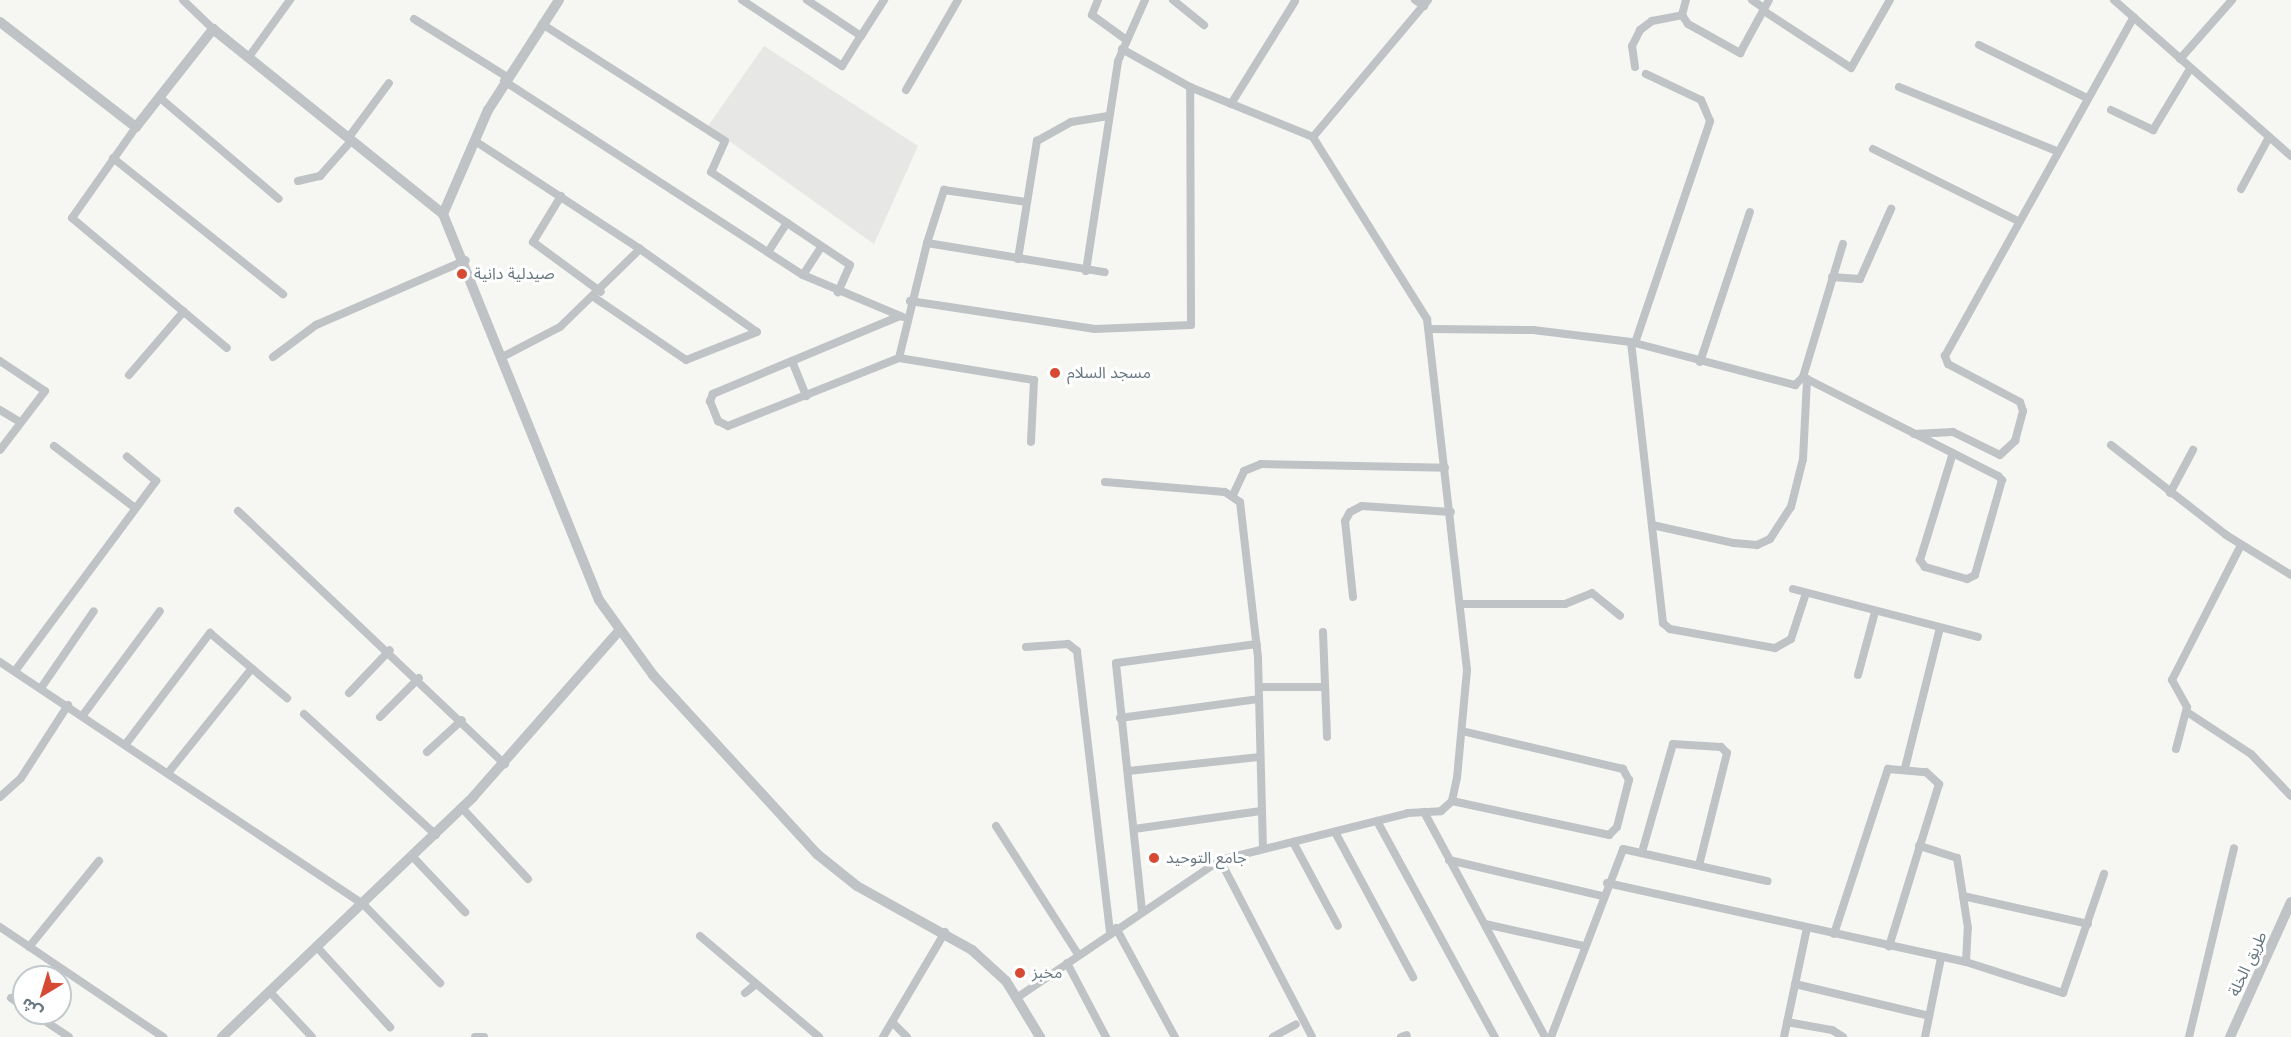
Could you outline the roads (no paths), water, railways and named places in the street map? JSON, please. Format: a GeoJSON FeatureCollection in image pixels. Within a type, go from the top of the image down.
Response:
{"type":"FeatureCollection","features":[{"type":"Feature","properties":{"kind":"street"},"geometry":{"type":"LineString","coordinates":[[183,0],[248,58],[443,214],[466,260],[584,565],[618,632],[817,855],[858,886],[945,932],[994,969],[1018,997],[1040,1037]]}},
{"type":"Feature","properties":{"kind":"street"},"geometry":{"type":"LineString","coordinates":[[248,58],[290,0]]}},
{"type":"Feature","properties":{"kind":"street"},"geometry":{"type":"LineString","coordinates":[[443,214],[475,141],[506,79],[559,0]]}},
{"type":"Feature","properties":{"kind":"street"},"geometry":{"type":"LineString","coordinates":[[742,0],[842,66],[884,0]]}},
{"type":"Feature","properties":{"kind":"street"},"geometry":{"type":"LineString","coordinates":[[807,0],[861,36]]}},
{"type":"Feature","properties":{"kind":"street"},"geometry":{"type":"LineString","coordinates":[[906,90],[958,0]]}},
{"type":"Feature","properties":{"kind":"street"},"geometry":{"type":"LineString","coordinates":[[1098,0],[1092,15],[1125,39]]}},
{"type":"Feature","properties":{"kind":"street"},"geometry":{"type":"LineString","coordinates":[[1086,271],[1109,116],[1122,49],[1145,0]]}},
{"type":"Feature","properties":{"kind":"street"},"geometry":{"type":"LineString","coordinates":[[1173,0],[1204,25]]}},
{"type":"Feature","properties":{"kind":"street"},"geometry":{"type":"LineString","coordinates":[[1313,137],[1426,3],[1416,0]]}},
{"type":"Feature","properties":{"kind":"street"},"geometry":{"type":"LineString","coordinates":[[1686,0],[1682,15],[1688,24],[1740,53],[1766,7]]}},
{"type":"Feature","properties":{"kind":"street"},"geometry":{"type":"LineString","coordinates":[[1752,0],[1766,7],[1851,68],[1890,0]]}},
{"type":"Feature","properties":{"kind":"street"},"geometry":{"type":"LineString","coordinates":[[2114,0],[2291,156]]}},
{"type":"Feature","properties":{"kind":"street"},"geometry":{"type":"LineString","coordinates":[[2180,59],[2232,0]]}},
{"type":"Feature","properties":{"kind":"street"},"geometry":{"type":"LineString","coordinates":[[1231,104],[1295,1]]}},
{"type":"Feature","properties":{"kind":"street"},"geometry":{"type":"LineString","coordinates":[[1635,67],[1632,46],[1640,30],[1652,21],[1682,15]]}},
{"type":"Feature","properties":{"kind":"street"},"geometry":{"type":"LineString","coordinates":[[1914,434],[1953,432],[2000,454],[2015,441],[2023,411],[2020,402],[1945,358],[2057,151],[2134,17]]}},
{"type":"Feature","properties":{"kind":"street"},"geometry":{"type":"LineString","coordinates":[[414,19],[803,276],[903,317]]}},
{"type":"Feature","properties":{"kind":"street"},"geometry":{"type":"LineString","coordinates":[[0,22],[136,127]]}},
{"type":"Feature","properties":{"kind":"street"},"geometry":{"type":"LineString","coordinates":[[542,24],[725,141],[711,172],[851,267],[838,292]]}},
{"type":"Feature","properties":{"kind":"street"},"geometry":{"type":"LineString","coordinates":[[213,29],[136,127],[72,218],[227,348]]}},
{"type":"Feature","properties":{"kind":"street"},"geometry":{"type":"LineString","coordinates":[[1978,45],[2087,98]]}},
{"type":"Feature","properties":{"kind":"street"},"geometry":{"type":"LineString","coordinates":[[1018,997],[1113,930],[1220,860],[1377,821],[1442,811],[1452,801],[1462,731],[1467,670],[1462,604],[1431,329],[1313,137],[1190,87],[1122,49]]}},
{"type":"Feature","properties":{"kind":"street"},"geometry":{"type":"LineString","coordinates":[[2111,110],[2152,130],[2190,69]]}},
{"type":"Feature","properties":{"kind":"street"},"geometry":{"type":"LineString","coordinates":[[1646,74],[1701,100],[1710,122],[1633,343],[1659,614],[1670,629],[1784,646],[1791,639],[1806,593]]}},
{"type":"Feature","properties":{"kind":"street"},"geometry":{"type":"LineString","coordinates":[[298,181],[320,176],[388,83]]}},
{"type":"Feature","properties":{"kind":"street"},"geometry":{"type":"LineString","coordinates":[[910,301],[1095,329],[1191,325],[1190,87]]}},
{"type":"Feature","properties":{"kind":"street"},"geometry":{"type":"LineString","coordinates":[[1899,87],[2057,151]]}},
{"type":"Feature","properties":{"kind":"street"},"geometry":{"type":"LineString","coordinates":[[159,97],[279,199]]}},
{"type":"Feature","properties":{"kind":"street"},"geometry":{"type":"LineString","coordinates":[[1018,259],[1026,202],[1040,138],[1071,122],[1109,116]]}},
{"type":"Feature","properties":{"kind":"street"},"geometry":{"type":"LineString","coordinates":[[2241,189],[2269,137]]}},
{"type":"Feature","properties":{"kind":"street"},"geometry":{"type":"LineString","coordinates":[[475,141],[561,196],[640,249],[756,334],[686,360],[598,295],[533,242],[561,196]]}},
{"type":"Feature","properties":{"kind":"street"},"geometry":{"type":"LineString","coordinates":[[1873,149],[2018,222]]}},
{"type":"Feature","properties":{"kind":"street"},"geometry":{"type":"LineString","coordinates":[[113,158],[283,294]]}},
{"type":"Feature","properties":{"kind":"street"},"geometry":{"type":"LineString","coordinates":[[899,358],[903,317],[944,190],[1026,202]]}},
{"type":"Feature","properties":{"kind":"street"},"geometry":{"type":"LineString","coordinates":[[1832,277],[1860,279],[1890,209]]}},
{"type":"Feature","properties":{"kind":"street"},"geometry":{"type":"LineString","coordinates":[[1700,362],[1750,212]]}},
{"type":"Feature","properties":{"kind":"street"},"geometry":{"type":"LineString","coordinates":[[768,252],[787,223]]}},
{"type":"Feature","properties":{"kind":"street"},"geometry":{"type":"LineString","coordinates":[[927,243],[1086,271],[1105,272]]}},
{"type":"Feature","properties":{"kind":"street"},"geometry":{"type":"LineString","coordinates":[[1652,525],[1734,543],[1757,545],[1770,539],[1791,507],[1803,459],[1805,378],[1843,244]]}},
{"type":"Feature","properties":{"kind":"street"},"geometry":{"type":"LineString","coordinates":[[803,276],[821,247]]}},
{"type":"Feature","properties":{"kind":"street"},"geometry":{"type":"LineString","coordinates":[[504,356],[546,337],[598,295],[640,249]]}},
{"type":"Feature","properties":{"kind":"street"},"geometry":{"type":"LineString","coordinates":[[273,357],[316,325],[466,260]]}},
{"type":"Feature","properties":{"kind":"street"},"geometry":{"type":"LineString","coordinates":[[129,375],[184,311]]}},
{"type":"Feature","properties":{"kind":"street"},"geometry":{"type":"LineString","coordinates":[[903,317],[713,394],[714,411],[726,426],[899,358],[1032,378],[1036,382],[1031,442]]}},
{"type":"Feature","properties":{"kind":"street"},"geometry":{"type":"LineString","coordinates":[[1431,329],[1533,330],[1633,343],[1791,384],[1805,378]]}},
{"type":"Feature","properties":{"kind":"street"},"geometry":{"type":"LineString","coordinates":[[0,361],[45,388],[0,450]]}},
{"type":"Feature","properties":{"kind":"street"},"geometry":{"type":"LineString","coordinates":[[792,361],[806,396]]}},
{"type":"Feature","properties":{"kind":"street"},"geometry":{"type":"LineString","coordinates":[[1805,378],[1953,453],[2002,480],[1975,575],[1967,579],[1925,567],[1920,560],[1953,453]]}},
{"type":"Feature","properties":{"kind":"street"},"geometry":{"type":"LineString","coordinates":[[0,410],[20,422]]}},
{"type":"Feature","properties":{"kind":"street"},"geometry":{"type":"LineString","coordinates":[[2111,445],[2170,493],[2241,545],[2291,575]]}},
{"type":"Feature","properties":{"kind":"street"},"geometry":{"type":"LineString","coordinates":[[54,446],[135,508]]}},
{"type":"Feature","properties":{"kind":"street"},"geometry":{"type":"LineString","coordinates":[[2170,493],[2193,450]]}},
{"type":"Feature","properties":{"kind":"street"},"geometry":{"type":"LineString","coordinates":[[15,671],[156,480],[127,457]]}},
{"type":"Feature","properties":{"kind":"street"},"geometry":{"type":"LineString","coordinates":[[1233,495],[1244,471],[1261,464],[1445,468]]}},
{"type":"Feature","properties":{"kind":"street"},"geometry":{"type":"LineString","coordinates":[[1105,482],[1233,495],[1240,502],[1250,551],[1257,644],[1263,848]]}},
{"type":"Feature","properties":{"kind":"street"},"geometry":{"type":"LineString","coordinates":[[1353,597],[1345,521],[1350,512],[1362,506],[1451,512]]}},
{"type":"Feature","properties":{"kind":"street"},"geometry":{"type":"LineString","coordinates":[[238,511],[390,650],[505,764]]}},
{"type":"Feature","properties":{"kind":"street"},"geometry":{"type":"LineString","coordinates":[[2241,545],[2172,680],[2187,712],[2251,754],[2291,796]]}},
{"type":"Feature","properties":{"kind":"street"},"geometry":{"type":"LineString","coordinates":[[1793,589],[1978,638]]}},
{"type":"Feature","properties":{"kind":"street"},"geometry":{"type":"LineString","coordinates":[[1462,604],[1565,604],[1592,594],[1620,616]]}},
{"type":"Feature","properties":{"kind":"street"},"geometry":{"type":"LineString","coordinates":[[41,688],[94,611]]}},
{"type":"Feature","properties":{"kind":"street"},"geometry":{"type":"LineString","coordinates":[[83,715],[160,611]]}},
{"type":"Feature","properties":{"kind":"street"},"geometry":{"type":"LineString","coordinates":[[1858,675],[1875,612]]}},
{"type":"Feature","properties":{"kind":"street"},"geometry":{"type":"LineString","coordinates":[[1905,768],[1940,628]]}},
{"type":"Feature","properties":{"kind":"street"},"geometry":{"type":"LineString","coordinates":[[227,1035],[316,946],[436,835],[505,764],[618,632]]}},
{"type":"Feature","properties":{"kind":"street"},"geometry":{"type":"LineString","coordinates":[[1323,632],[1327,737]]}},
{"type":"Feature","properties":{"kind":"street"},"geometry":{"type":"LineString","coordinates":[[125,745],[207,634],[287,698]]}},
{"type":"Feature","properties":{"kind":"street"},"geometry":{"type":"LineString","coordinates":[[1026,647],[1068,644],[1077,651],[1113,930],[1176,1037]]}},
{"type":"Feature","properties":{"kind":"street"},"geometry":{"type":"LineString","coordinates":[[1142,911],[1128,771],[1120,718],[1119,661],[1257,644]]}},
{"type":"Feature","properties":{"kind":"street"},"geometry":{"type":"LineString","coordinates":[[349,693],[390,650]]}},
{"type":"Feature","properties":{"kind":"street"},"geometry":{"type":"LineString","coordinates":[[0,662],[68,705],[362,903],[440,983]]}},
{"type":"Feature","properties":{"kind":"street"},"geometry":{"type":"LineString","coordinates":[[168,773],[252,668]]}},
{"type":"Feature","properties":{"kind":"street"},"geometry":{"type":"LineString","coordinates":[[380,717],[419,678]]}},
{"type":"Feature","properties":{"kind":"street"},"geometry":{"type":"LineString","coordinates":[[1259,687],[1325,687]]}},
{"type":"Feature","properties":{"kind":"street"},"geometry":{"type":"LineString","coordinates":[[1120,718],[1258,699]]}},
{"type":"Feature","properties":{"kind":"street"},"geometry":{"type":"LineString","coordinates":[[0,797],[29,767],[68,705]]}},
{"type":"Feature","properties":{"kind":"street"},"geometry":{"type":"LineString","coordinates":[[2175,750],[2187,712]]}},
{"type":"Feature","properties":{"kind":"street"},"geometry":{"type":"LineString","coordinates":[[304,714],[436,835]]}},
{"type":"Feature","properties":{"kind":"street"},"geometry":{"type":"LineString","coordinates":[[427,752],[462,720]]}},
{"type":"Feature","properties":{"kind":"street"},"geometry":{"type":"LineString","coordinates":[[1452,801],[1609,835],[1617,827],[1629,780],[1623,769],[1462,731]]}},
{"type":"Feature","properties":{"kind":"street"},"geometry":{"type":"LineString","coordinates":[[1642,852],[1674,744],[1721,747],[1727,753],[1698,865]]}},
{"type":"Feature","properties":{"kind":"street"},"geometry":{"type":"LineString","coordinates":[[1128,771],[1260,757]]}},
{"type":"Feature","properties":{"kind":"street"},"geometry":{"type":"LineString","coordinates":[[1834,934],[1887,770],[1905,768],[1931,773],[1939,781],[1889,947]]}},
{"type":"Feature","properties":{"kind":"street"},"geometry":{"type":"LineString","coordinates":[[462,808],[528,879]]}},
{"type":"Feature","properties":{"kind":"street"},"geometry":{"type":"LineString","coordinates":[[1134,829],[1261,811]]}},
{"type":"Feature","properties":{"kind":"street"},"geometry":{"type":"LineString","coordinates":[[1424,812],[1545,1037]]}},
{"type":"Feature","properties":{"kind":"street"},"geometry":{"type":"LineString","coordinates":[[1377,821],[1495,1037]]}},
{"type":"Feature","properties":{"kind":"street"},"geometry":{"type":"LineString","coordinates":[[996,826],[1078,954]]}},
{"type":"Feature","properties":{"kind":"street"},"geometry":{"type":"LineString","coordinates":[[1335,832],[1413,977]]}},
{"type":"Feature","properties":{"kind":"street"},"geometry":{"type":"LineString","coordinates":[[1293,842],[1338,926]]}},
{"type":"Feature","properties":{"kind":"street"},"geometry":{"type":"LineString","coordinates":[[1919,846],[1957,858],[1963,896],[1966,962]]}},
{"type":"Feature","properties":{"kind":"street"},"geometry":{"type":"LineString","coordinates":[[2188,1037],[2234,848]]}},
{"type":"Feature","properties":{"kind":"street"},"geometry":{"type":"LineString","coordinates":[[1551,1037],[1620,851],[1642,852],[1767,881]]}},
{"type":"Feature","properties":{"kind":"street"},"geometry":{"type":"LineString","coordinates":[[413,857],[465,912]]}},
{"type":"Feature","properties":{"kind":"street"},"geometry":{"type":"LineString","coordinates":[[1220,860],[1312,1037]]}},
{"type":"Feature","properties":{"kind":"street"},"geometry":{"type":"LineString","coordinates":[[1449,860],[1602,896]]}},
{"type":"Feature","properties":{"kind":"street"},"geometry":{"type":"LineString","coordinates":[[29,947],[99,861]]}},
{"type":"Feature","properties":{"kind":"street"},"geometry":{"type":"LineString","coordinates":[[1607,883],[1889,947],[1966,962],[2063,993],[2104,874]]}},
{"type":"Feature","properties":{"kind":"street"},"geometry":{"type":"LineString","coordinates":[[1963,896],[2088,924]]}},
{"type":"Feature","properties":{"kind":"street","name":"طريق الخلة"},"geometry":{"type":"LineString","coordinates":[[2230,1037],[2291,902]]}},
{"type":"Feature","properties":{"kind":"street"},"geometry":{"type":"LineString","coordinates":[[1485,924],[1584,946]]}},
{"type":"Feature","properties":{"kind":"street"},"geometry":{"type":"LineString","coordinates":[[0,927],[163,1037]]}},
{"type":"Feature","properties":{"kind":"street"},"geometry":{"type":"LineString","coordinates":[[1784,1037],[1807,928]]}},
{"type":"Feature","properties":{"kind":"street"},"geometry":{"type":"LineString","coordinates":[[883,1037],[945,932]]}},
{"type":"Feature","properties":{"kind":"street"},"geometry":{"type":"LineString","coordinates":[[700,936],[819,1037]]}},
{"type":"Feature","properties":{"kind":"street"},"geometry":{"type":"LineString","coordinates":[[316,946],[390,1027]]}},
{"type":"Feature","properties":{"kind":"street"},"geometry":{"type":"LineString","coordinates":[[1925,1037],[1941,958]]}},
{"type":"Feature","properties":{"kind":"street"},"geometry":{"type":"LineString","coordinates":[[1067,963],[1106,1037]]}},
{"type":"Feature","properties":{"kind":"street"},"geometry":{"type":"LineString","coordinates":[[745,993],[756,984]]}},
{"type":"Feature","properties":{"kind":"street"},"geometry":{"type":"LineString","coordinates":[[1795,984],[1929,1016]]}},
{"type":"Feature","properties":{"kind":"street"},"geometry":{"type":"LineString","coordinates":[[268,992],[312,1037]]}},
{"type":"Feature","properties":{"kind":"street"},"geometry":{"type":"LineString","coordinates":[[892,1022],[908,1037]]}},
{"type":"Feature","properties":{"kind":"street"},"geometry":{"type":"LineString","coordinates":[[1787,1022],[1843,1037]]}},
{"type":"Feature","properties":{"kind":"street"},"geometry":{"type":"LineString","coordinates":[[1276,1036],[1296,1024]]}},
{"type":"Feature","properties":{"kind":"street"},"geometry":{"type":"LineString","coordinates":[[51,1025],[69,1037]]}},
{"type":"Feature","properties":{"kind":"street"},"geometry":{"type":"LineString","coordinates":[[802,1037],[811,1030]]}},
{"type":"Feature","properties":{"kind":"street"},"geometry":{"type":"LineString","coordinates":[[474,1037],[484,1037]]}},
{"type":"Feature","properties":{"kind":"place","name":"صيدلية دانية"},"geometry":{"type":"Point","coordinates":[462,274]}},
{"type":"Feature","properties":{"kind":"place","name":"مسجد السلام"},"geometry":{"type":"Point","coordinates":[1055,373]}},
{"type":"Feature","properties":{"kind":"place","name":"جامع التوحيد"},"geometry":{"type":"Point","coordinates":[1154,858]}},
{"type":"Feature","properties":{"kind":"place","name":"مخبز"},"geometry":{"type":"Point","coordinates":[1020,973]}}]}
